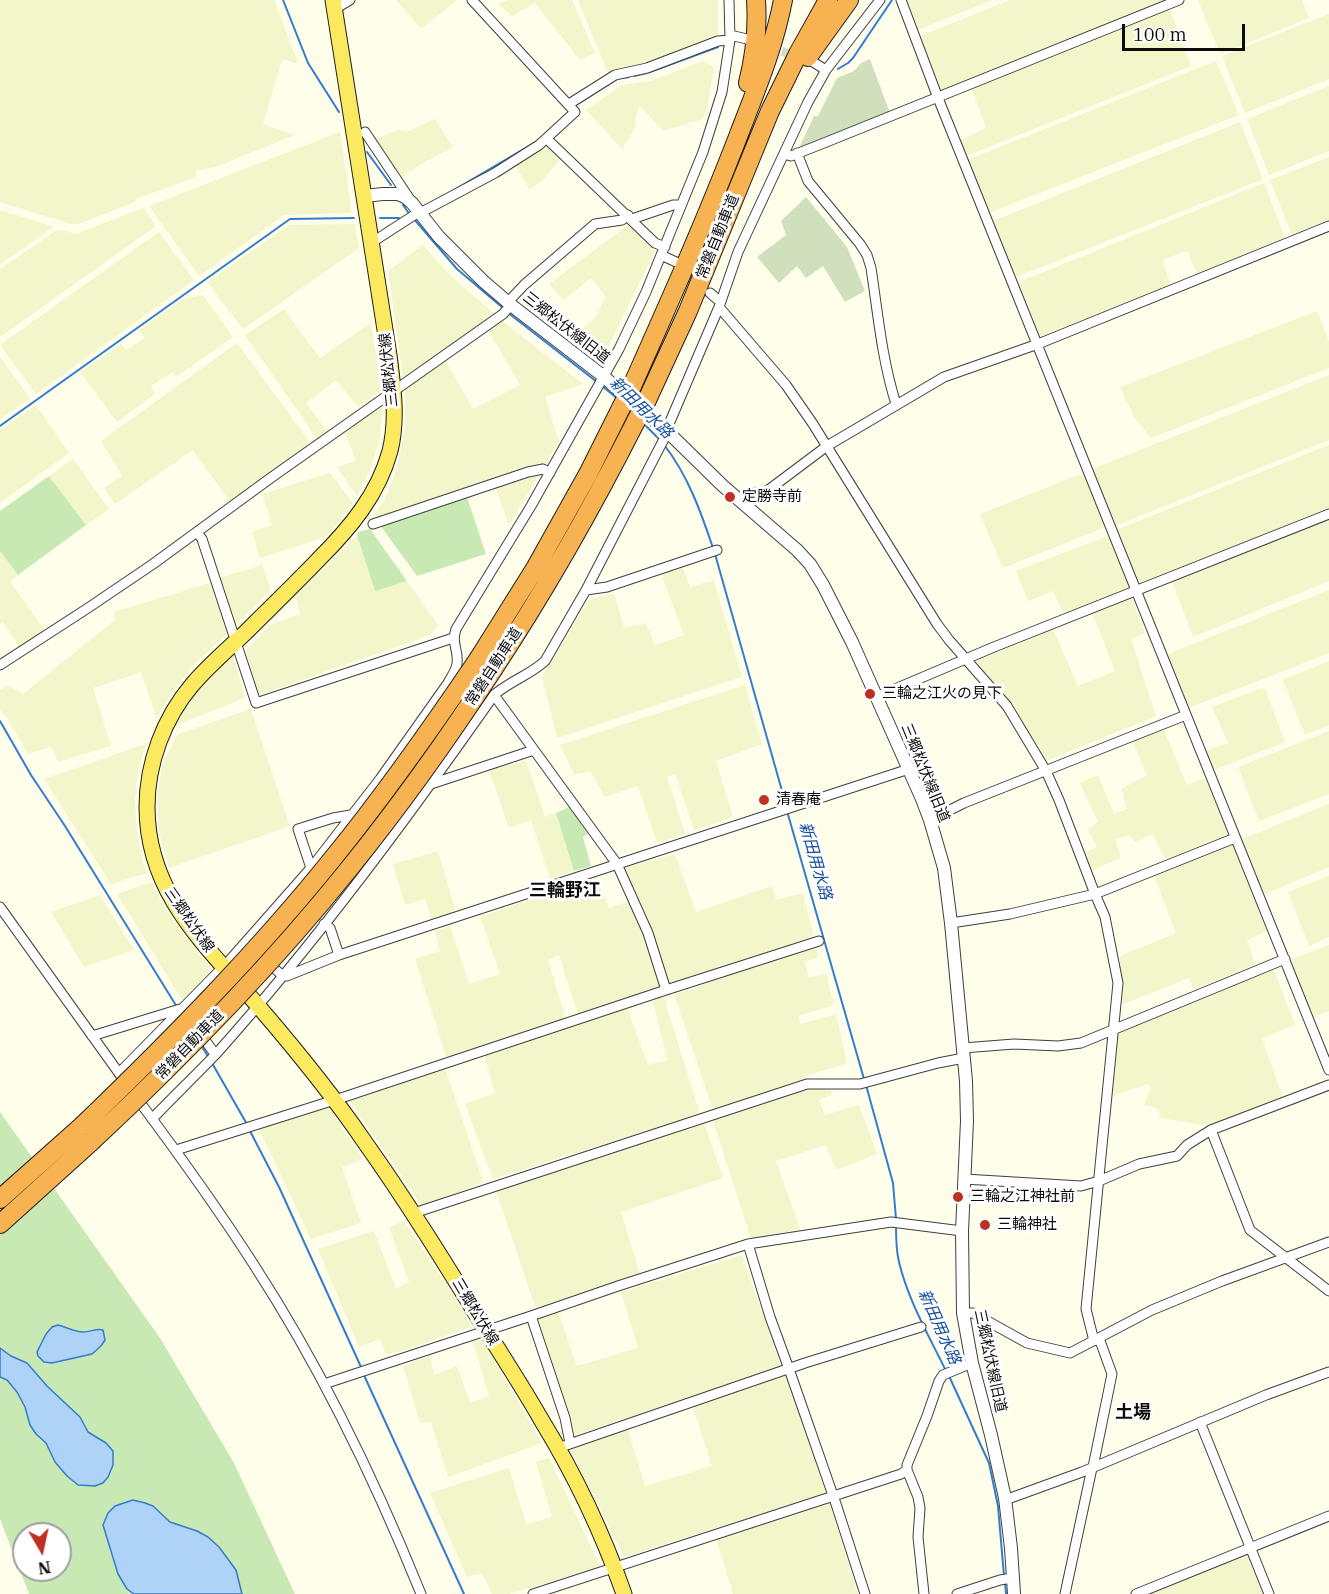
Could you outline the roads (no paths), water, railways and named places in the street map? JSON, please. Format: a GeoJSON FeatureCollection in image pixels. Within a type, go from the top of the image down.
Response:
{"type":"FeatureCollection","features":[{"type":"Feature","properties":{"kind":"highway"},"geometry":{"type":"LineString","coordinates":[[726,168],[753,62],[757,34],[756,0]]}},
{"type":"Feature","properties":{"kind":"highway","name":"常磐自動車道"},"geometry":{"type":"LineString","coordinates":[[0,1224],[144,1093],[280,950],[348,871],[449,736],[632,386],[695,245],[726,168],[770,52],[783,0]]}},
{"type":"Feature","properties":{"kind":"highway","name":"常磐自動車道"},"geometry":{"type":"LineString","coordinates":[[0,1199],[133,1077],[194,1016],[267,937],[334,858],[553,575],[605,483],[636,421],[688,311],[770,111],[828,0]]}},
{"type":"Feature","properties":{"kind":"highway"},"geometry":{"type":"LineString","coordinates":[[711,254],[729,235],[795,80],[809,56],[849,0]]}},
{"type":"Feature","properties":{"kind":"main road","name":"三郷松伏線"},"geometry":{"type":"LineString","coordinates":[[334,4],[394,391],[390,449],[376,487],[351,526],[192,685],[173,713],[152,762],[148,785],[148,826],[152,850],[159,875],[169,896],[224,968],[258,1005],[335,1100],[414,1213],[486,1330],[564,1445],[624,1594]]}},
{"type":"Feature","properties":{"kind":"street"},"geometry":{"type":"LineString","coordinates":[[334,4],[350,0]]}},
{"type":"Feature","properties":{"kind":"street"},"geometry":{"type":"LineString","coordinates":[[371,243],[407,219],[417,209],[495,173],[547,139],[575,112],[472,0]]}},
{"type":"Feature","properties":{"kind":"street"},"geometry":{"type":"LineString","coordinates":[[119,1073],[180,1009],[224,968],[308,871],[392,762],[457,667],[453,638],[456,629],[525,516],[619,349],[663,251],[722,92],[730,37],[729,0]]}},
{"type":"Feature","properties":{"kind":"street"},"geometry":{"type":"LineString","coordinates":[[152,1119],[212,1058],[283,976],[399,828],[492,698],[504,686],[537,669],[545,661],[586,590],[663,439],[716,300],[808,102],[826,70],[880,0]]}},
{"type":"Feature","properties":{"kind":"street"},"geometry":{"type":"LineString","coordinates":[[900,0],[1329,1070]]}},
{"type":"Feature","properties":{"kind":"street"},"geometry":{"type":"LineString","coordinates":[[784,154],[791,156],[1179,0]]}},
{"type":"Feature","properties":{"kind":"street"},"geometry":{"type":"LineString","coordinates":[[569,104],[615,75],[647,68],[730,37],[747,39]]}},
{"type":"Feature","properties":{"kind":"street"},"geometry":{"type":"LineString","coordinates":[[813,62],[826,70]]}},
{"type":"Feature","properties":{"kind":"street"},"geometry":{"type":"LineString","coordinates":[[364,132],[417,209]]}},
{"type":"Feature","properties":{"kind":"street"},"geometry":{"type":"LineString","coordinates":[[547,139],[676,262]]}},
{"type":"Feature","properties":{"kind":"street"},"geometry":{"type":"LineString","coordinates":[[797,153],[808,181],[867,255],[884,355],[896,404]]}},
{"type":"Feature","properties":{"kind":"street"},"geometry":{"type":"LineString","coordinates":[[364,196],[398,194],[405,197],[417,209]]}},
{"type":"Feature","properties":{"kind":"street"},"geometry":{"type":"LineString","coordinates":[[0,665],[88,608],[394,391],[507,307],[524,285],[595,224],[622,220],[673,205],[681,205]]}},
{"type":"Feature","properties":{"kind":"street","name":"三郷松伏線旧道"},"geometry":{"type":"LineString","coordinates":[[417,209],[458,258],[507,307],[600,382],[663,439],[739,500],[810,564],[834,605],[909,769],[930,820],[944,868],[964,1053],[967,1110],[962,1231],[963,1313],[972,1363],[1005,1500],[1009,1524],[1007,1579],[1014,1594]]}},
{"type":"Feature","properties":{"kind":"street"},"geometry":{"type":"LineString","coordinates":[[739,500],[751,493],[767,491],[827,446],[944,377],[1038,344],[1329,226]]}},
{"type":"Feature","properties":{"kind":"street"},"geometry":{"type":"LineString","coordinates":[[716,300],[786,385],[827,446],[937,624],[1007,706],[1046,771],[1105,917],[1118,983],[1086,1309],[1112,1374],[1065,1594]]}},
{"type":"Feature","properties":{"kind":"street"},"geometry":{"type":"LineString","coordinates":[[373,524],[528,472],[543,469],[550,473]]}},
{"type":"Feature","properties":{"kind":"street"},"geometry":{"type":"LineString","coordinates":[[876,697],[994,647],[1329,514]]}},
{"type":"Feature","properties":{"kind":"street"},"geometry":{"type":"LineString","coordinates":[[197,532],[202,539],[256,702],[453,638]]}},
{"type":"Feature","properties":{"kind":"street"},"geometry":{"type":"LineString","coordinates":[[586,590],[607,587],[713,551]]}},
{"type":"Feature","properties":{"kind":"street"},"geometry":{"type":"LineString","coordinates":[[452,675],[492,698],[534,750],[617,864],[648,933],[666,990]]}},
{"type":"Feature","properties":{"kind":"street"},"geometry":{"type":"LineString","coordinates":[[930,820],[964,802],[1186,715]]}},
{"type":"Feature","properties":{"kind":"street"},"geometry":{"type":"LineString","coordinates":[[392,762],[430,785],[534,750]]}},
{"type":"Feature","properties":{"kind":"street"},"geometry":{"type":"LineString","coordinates":[[246,944],[283,976],[292,975],[339,955],[909,769]]}},
{"type":"Feature","properties":{"kind":"street"},"geometry":{"type":"LineString","coordinates":[[339,904],[308,871],[298,829],[351,815]]}},
{"type":"Feature","properties":{"kind":"street"},"geometry":{"type":"LineString","coordinates":[[951,923],[1010,914],[1095,894],[1235,837]]}},
{"type":"Feature","properties":{"kind":"street"},"geometry":{"type":"LineString","coordinates":[[0,907],[176,1150],[255,1265],[349,1432],[421,1594]]}},
{"type":"Feature","properties":{"kind":"street"},"geometry":{"type":"LineString","coordinates":[[324,924],[330,928],[339,955]]}},
{"type":"Feature","properties":{"kind":"street"},"geometry":{"type":"LineString","coordinates":[[176,1150],[819,941]]}},
{"type":"Feature","properties":{"kind":"street"},"geometry":{"type":"LineString","coordinates":[[414,1213],[807,1084],[864,1083],[938,1063],[964,1053],[1014,1044],[1058,1046],[1081,1043],[1285,959]]}},
{"type":"Feature","properties":{"kind":"street"},"geometry":{"type":"LineString","coordinates":[[92,1036],[180,1009]]}},
{"type":"Feature","properties":{"kind":"street"},"geometry":{"type":"LineString","coordinates":[[180,1009],[212,1058]]}},
{"type":"Feature","properties":{"kind":"street"},"geometry":{"type":"LineString","coordinates":[[964,1179],[1082,1186],[1139,1164],[1177,1156],[1187,1145],[1211,1130],[1329,1085]]}},
{"type":"Feature","properties":{"kind":"street"},"geometry":{"type":"LineString","coordinates":[[1211,1130],[1250,1230],[1329,1291]]}},
{"type":"Feature","properties":{"kind":"street"},"geometry":{"type":"LineString","coordinates":[[324,1384],[748,1244],[891,1222],[962,1231]]}},
{"type":"Feature","properties":{"kind":"street"},"geometry":{"type":"LineString","coordinates":[[963,1313],[973,1313],[1028,1342],[1070,1353],[1152,1310],[1329,1242]]}},
{"type":"Feature","properties":{"kind":"street"},"geometry":{"type":"LineString","coordinates":[[748,1244],[770,1317],[865,1594]]}},
{"type":"Feature","properties":{"kind":"street"},"geometry":{"type":"LineString","coordinates":[[531,1316],[565,1418],[564,1445],[921,1327]]}},
{"type":"Feature","properties":{"kind":"street"},"geometry":{"type":"LineString","coordinates":[[924,1594],[918,1537],[920,1508],[907,1464],[939,1382],[947,1374],[972,1363]]}},
{"type":"Feature","properties":{"kind":"street"},"geometry":{"type":"LineString","coordinates":[[1005,1500],[1329,1372]]}},
{"type":"Feature","properties":{"kind":"street"},"geometry":{"type":"LineString","coordinates":[[1200,1422],[1269,1594]]}},
{"type":"Feature","properties":{"kind":"street"},"geometry":{"type":"LineString","coordinates":[[533,1594],[901,1474],[907,1470]]}},
{"type":"Feature","properties":{"kind":"street"},"geometry":{"type":"LineString","coordinates":[[1136,1594],[1329,1516]]}},
{"type":"Feature","properties":{"kind":"street"},"geometry":{"type":"LineString","coordinates":[[957,1594],[1007,1579]]}},
{"type":"Feature","properties":{"kind":"water"},"geometry":{"type":"Polygon","coordinates":[[[58,1325],[80,1332],[103,1330],[105,1340],[92,1354],[52,1363],[44,1362],[37,1352],[46,1334],[52,1327],[58,1325]]]}},
{"type":"Feature","properties":{"kind":"water"},"geometry":{"type":"Polygon","coordinates":[[[0,1348],[27,1363],[47,1386],[80,1417],[88,1432],[106,1443],[113,1451],[113,1465],[103,1483],[95,1486],[78,1485],[55,1462],[46,1443],[30,1425],[25,1407],[17,1392],[7,1380],[0,1377],[0,1348]]]}},
{"type":"Feature","properties":{"kind":"water"},"geometry":{"type":"Polygon","coordinates":[[[133,1500],[153,1506],[170,1522],[208,1537],[219,1547],[236,1570],[242,1594],[134,1594],[127,1589],[118,1574],[103,1525],[108,1513],[115,1506],[133,1500]]]}},
{"type":"Feature","properties":{"kind":"waterway","name":"新田用水路"},"geometry":{"type":"LineString","coordinates":[[283,0],[308,63],[339,112]]}},
{"type":"Feature","properties":{"kind":"waterway"},"geometry":{"type":"LineString","coordinates":[[838,69],[853,58],[892,0]]}},
{"type":"Feature","properties":{"kind":"waterway"},"geometry":{"type":"LineString","coordinates":[[634,76],[718,47]]}},
{"type":"Feature","properties":{"kind":"waterway"},"geometry":{"type":"LineString","coordinates":[[576,105],[617,79],[629,77]]}},
{"type":"Feature","properties":{"kind":"waterway"},"geometry":{"type":"LineString","coordinates":[[454,190],[534,143]]}},
{"type":"Feature","properties":{"kind":"waterway","name":"新田用水路"},"geometry":{"type":"LineString","coordinates":[[367,152],[391,185]]}},
{"type":"Feature","properties":{"kind":"waterway","name":"新田用水路"},"geometry":{"type":"LineString","coordinates":[[403,205],[410,215]]}},
{"type":"Feature","properties":{"kind":"waterway"},"geometry":{"type":"LineString","coordinates":[[0,426],[290,219],[354,218]]}},
{"type":"Feature","properties":{"kind":"waterway"},"geometry":{"type":"LineString","coordinates":[[380,218],[399,218]]}},
{"type":"Feature","properties":{"kind":"waterway","name":"新田用水路"},"geometry":{"type":"LineString","coordinates":[[414,219],[457,269],[503,308]]}},
{"type":"Feature","properties":{"kind":"waterway","name":"新田用水路"},"geometry":{"type":"LineString","coordinates":[[507,312],[597,382]]}},
{"type":"Feature","properties":{"kind":"waterway","name":"新田用水路"},"geometry":{"type":"LineString","coordinates":[[602,386],[618,399]]}},
{"type":"Feature","properties":{"kind":"waterway","name":"新田用水路"},"geometry":{"type":"LineString","coordinates":[[644,424],[659,439]]}},
{"type":"Feature","properties":{"kind":"waterway","name":"新田用水路"},"geometry":{"type":"LineString","coordinates":[[665,446],[687,482],[713,548]]}},
{"type":"Feature","properties":{"kind":"waterway","name":"新田用水路"},"geometry":{"type":"LineString","coordinates":[[715,554],[786,805]]}},
{"type":"Feature","properties":{"kind":"waterway"},"geometry":{"type":"LineString","coordinates":[[0,721],[31,775],[177,1007]]}},
{"type":"Feature","properties":{"kind":"waterway","name":"新田用水路"},"geometry":{"type":"LineString","coordinates":[[787,811],[864,1079]]}},
{"type":"Feature","properties":{"kind":"waterway"},"geometry":{"type":"LineString","coordinates":[[201,1045],[209,1058]]}},
{"type":"Feature","properties":{"kind":"waterway"},"geometry":{"type":"LineString","coordinates":[[212,1063],[248,1126]]}},
{"type":"Feature","properties":{"kind":"waterway","name":"新田用水路"},"geometry":{"type":"LineString","coordinates":[[866,1085],[893,1183],[896,1219]]}},
{"type":"Feature","properties":{"kind":"waterway"},"geometry":{"type":"LineString","coordinates":[[250,1131],[279,1187],[361,1367]]}},
{"type":"Feature","properties":{"kind":"waterway","name":"新田用水路"},"geometry":{"type":"LineString","coordinates":[[896,1225],[897,1253],[903,1276],[920,1318],[946,1371]]}},
{"type":"Feature","properties":{"kind":"waterway"},"geometry":{"type":"LineString","coordinates":[[363,1373],[464,1594]]}},
{"type":"Feature","properties":{"kind":"waterway","name":"新田用水路"},"geometry":{"type":"LineString","coordinates":[[949,1376],[989,1463],[998,1506],[1004,1576]]}},
{"type":"Feature","properties":{"kind":"waterway","name":"新田用水路"},"geometry":{"type":"LineString","coordinates":[[1005,1582],[1006,1594]]}},
{"type":"Feature","properties":{"kind":"tunnel"},"geometry":{"type":"LineString","coordinates":[[769,47],[799,57]]}},
{"type":"Feature","properties":{"kind":"place","name":"定勝寺前"},"geometry":{"type":"Point","coordinates":[730,497]}},
{"type":"Feature","properties":{"kind":"place","name":"三輪之江火の見下"},"geometry":{"type":"Point","coordinates":[870,694]}},
{"type":"Feature","properties":{"kind":"place","name":"清春庵"},"geometry":{"type":"Point","coordinates":[764,800]}},
{"type":"Feature","properties":{"kind":"place","name":"三輪之江神社前"},"geometry":{"type":"Point","coordinates":[958,1197]}},
{"type":"Feature","properties":{"kind":"place","name":"三輪神社"},"geometry":{"type":"Point","coordinates":[985,1225]}},
{"type":"Feature","properties":{"kind":"district","name":"三輪野江"},"geometry":{"type":"Point","coordinates":[565,891]}},
{"type":"Feature","properties":{"kind":"district","name":"土場"},"geometry":{"type":"Point","coordinates":[1133,1413]}}]}
